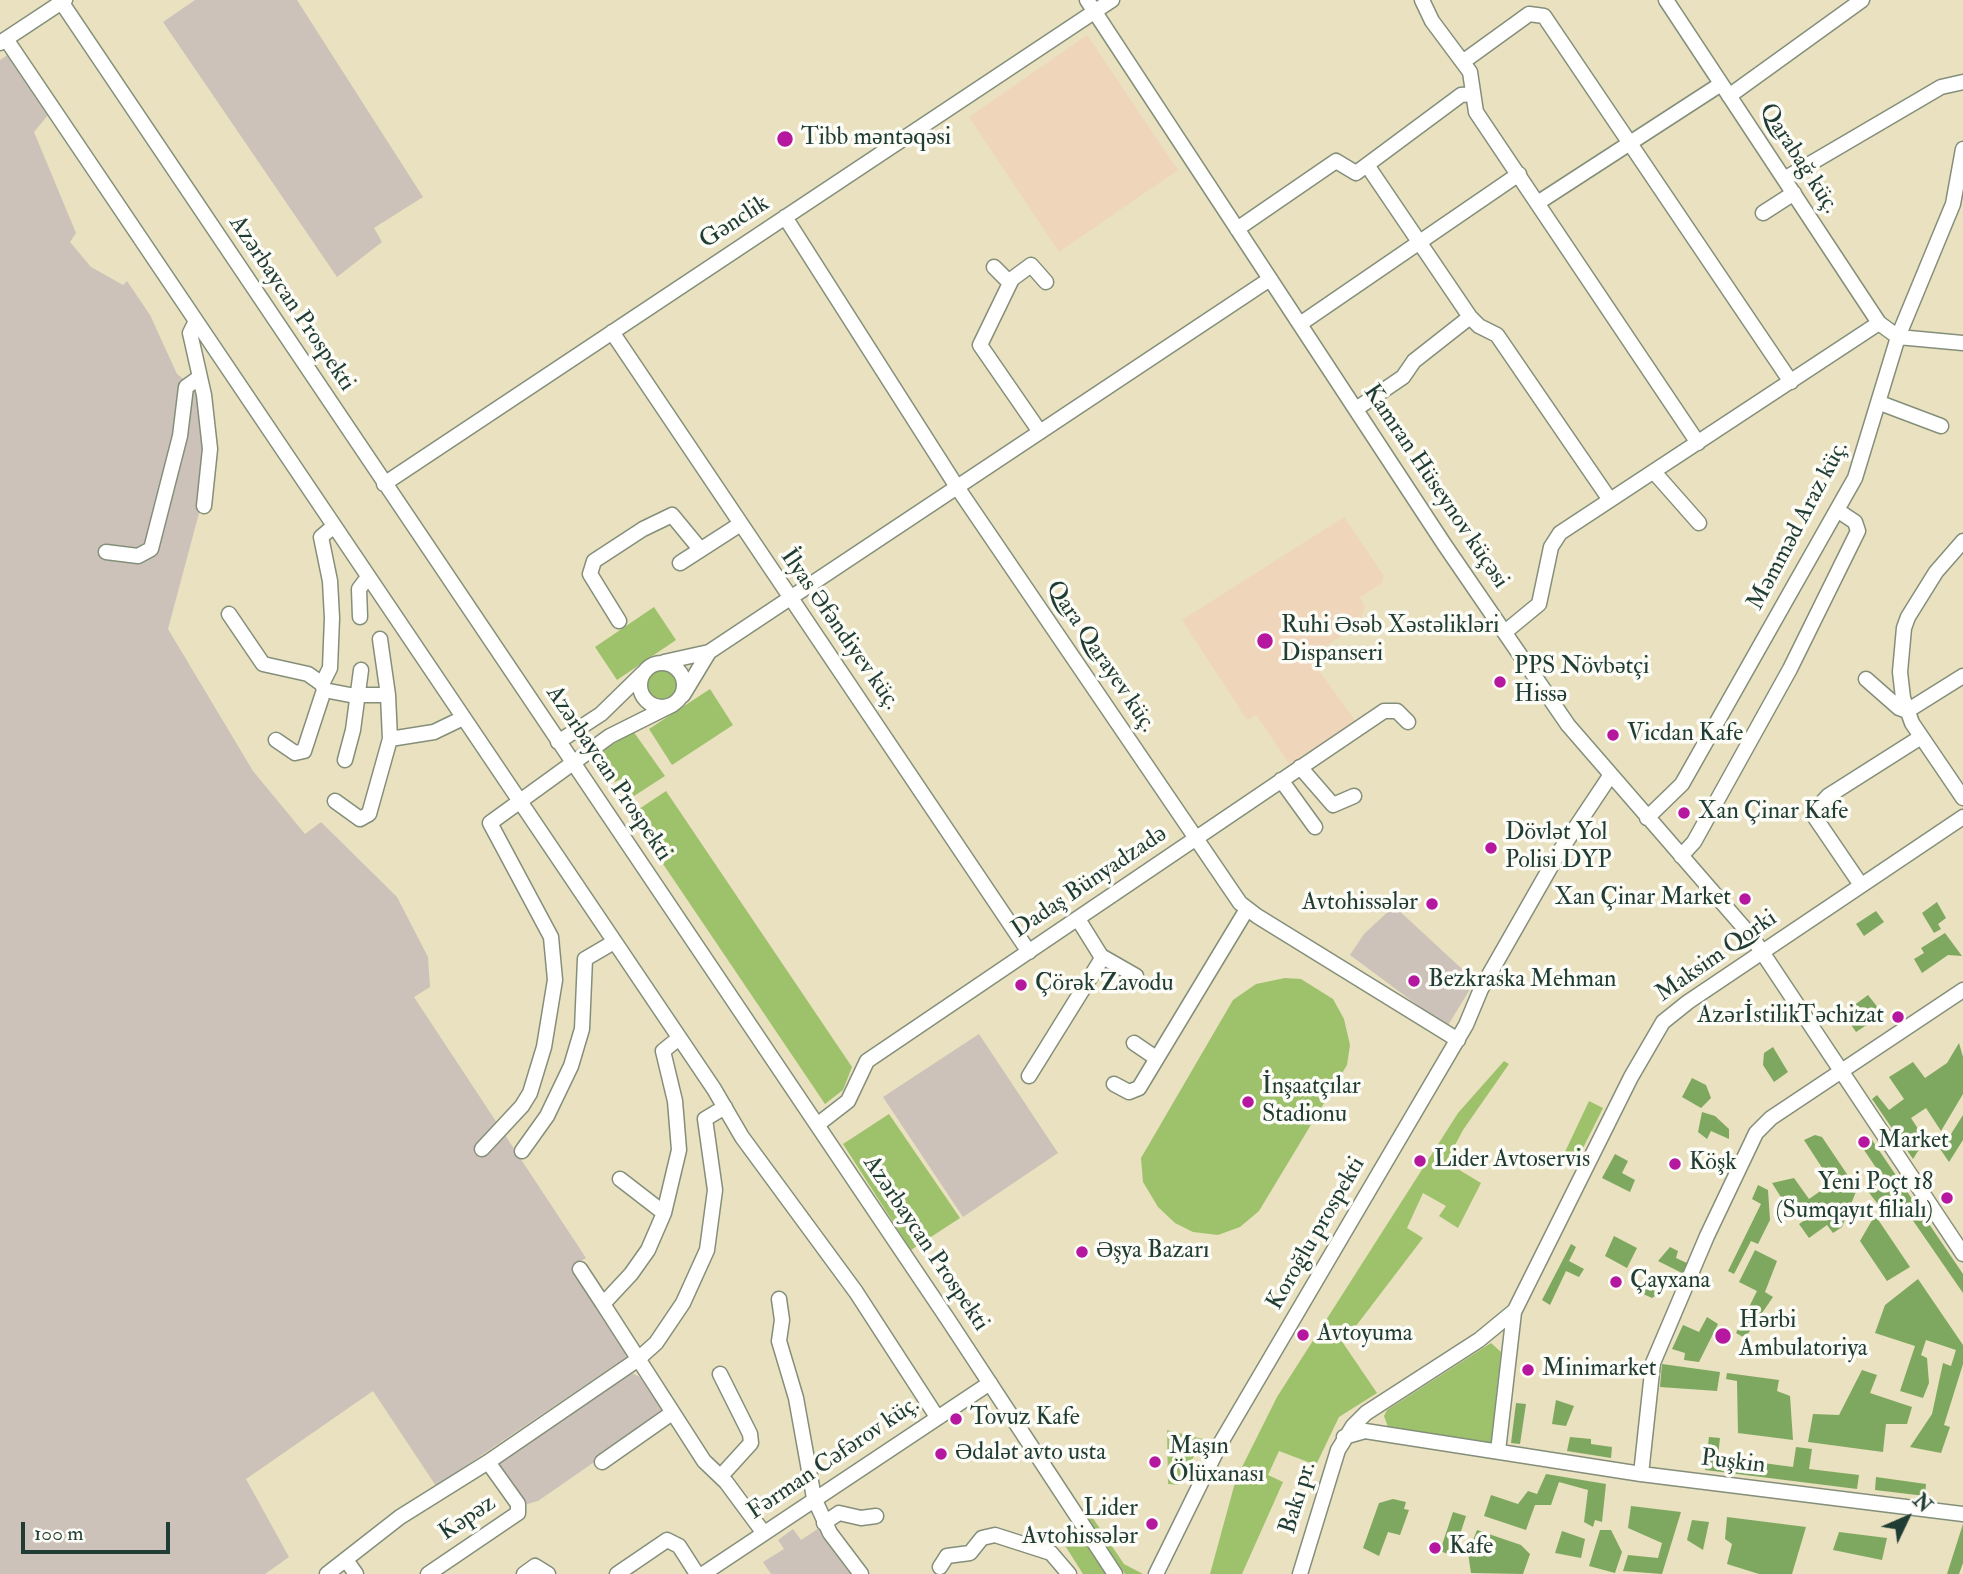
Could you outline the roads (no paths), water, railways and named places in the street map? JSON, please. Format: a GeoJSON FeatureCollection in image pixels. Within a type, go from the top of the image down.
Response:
{"type":"FeatureCollection","features":[{"type":"Feature","properties":{"kind":"street","name":"Gənclik"},"geometry":{"type":"LineString","coordinates":[[384,484],[785,217],[1091,6],[1112,0]]}},
{"type":"Feature","properties":{"kind":"street"},"geometry":{"type":"LineString","coordinates":[[1422,0],[1432,21],[1470,72],[1476,112],[1539,202],[1698,443]]}},
{"type":"Feature","properties":{"kind":"street","name":"Qarabağ küç."},"geometry":{"type":"LineString","coordinates":[[1666,0],[1879,323],[1898,337]]}},
{"type":"Feature","properties":{"kind":"street"},"geometry":{"type":"LineString","coordinates":[[1539,202],[1631,144],[1725,90],[1862,0]]}},
{"type":"Feature","properties":{"kind":"street"},"geometry":{"type":"LineString","coordinates":[[62,1],[3,41],[197,321],[760,1163],[856,1292],[937,1418]]}},
{"type":"Feature","properties":{"kind":"street","name":"Azərbaycan Prospekti"},"geometry":{"type":"LineString","coordinates":[[62,1],[990,1383],[1115,1574]]}},
{"type":"Feature","properties":{"kind":"street","name":"Kamran Hüseynov küçəsi"},"geometry":{"type":"LineString","coordinates":[[1091,6],[1568,725],[1610,776],[1742,923],[1963,1254]]}},
{"type":"Feature","properties":{"kind":"street"},"geometry":{"type":"LineString","coordinates":[[1464,61],[1529,15],[1544,16],[1791,383]]}},
{"type":"Feature","properties":{"kind":"street"},"geometry":{"type":"LineString","coordinates":[[1784,179],[1941,87],[1963,82]]}},
{"type":"Feature","properties":{"kind":"street"},"geometry":{"type":"LineString","coordinates":[[1237,229],[1336,161],[1356,173],[1461,95],[1472,94]]}},
{"type":"Feature","properties":{"kind":"street","name":"Məmməd Araz küç."},"geometry":{"type":"LineString","coordinates":[[1647,818],[1682,784],[1837,510],[1864,456],[1898,337],[1944,230],[1963,149]]}},
{"type":"Feature","properties":{"kind":"street"},"geometry":{"type":"LineString","coordinates":[[1367,165],[1470,317],[1479,326],[1497,335],[1610,500]]}},
{"type":"Feature","properties":{"kind":"street"},"geometry":{"type":"LineString","coordinates":[[1300,324],[1519,174]]}},
{"type":"Feature","properties":{"kind":"street"},"geometry":{"type":"LineString","coordinates":[[1763,214],[1794,193]]}},
{"type":"Feature","properties":{"kind":"street","name":"Qara Qarayev küç."},"geometry":{"type":"LineString","coordinates":[[785,217],[957,486],[1195,838],[1247,909],[1458,1040]]}},
{"type":"Feature","properties":{"kind":"street"},"geometry":{"type":"LineString","coordinates":[[1040,432],[980,345],[1009,291],[1010,283],[1031,265],[1046,282]]}},
{"type":"Feature","properties":{"kind":"street"},"geometry":{"type":"LineString","coordinates":[[994,267],[1010,283]]}},
{"type":"Feature","properties":{"kind":"street"},"geometry":{"type":"LineString","coordinates":[[558,742],[601,714],[653,666],[709,652],[1270,279]]}},
{"type":"Feature","properties":{"kind":"street"},"geometry":{"type":"LineString","coordinates":[[1356,409],[1403,377],[1414,361],[1470,317]]}},
{"type":"Feature","properties":{"kind":"street"},"geometry":{"type":"LineString","coordinates":[[197,321],[190,333],[200,377],[210,449],[204,506]]}},
{"type":"Feature","properties":{"kind":"street"},"geometry":{"type":"LineString","coordinates":[[1504,632],[1539,604],[1554,540],[1610,500],[1879,323]]}},
{"type":"Feature","properties":{"kind":"street","name":"İlyas Əfəndiyev küç."},"geometry":{"type":"LineString","coordinates":[[612,332],[739,525],[1030,952]]}},
{"type":"Feature","properties":{"kind":"street"},"geometry":{"type":"LineString","coordinates":[[1898,337],[1963,343]]}},
{"type":"Feature","properties":{"kind":"street"},"geometry":{"type":"LineString","coordinates":[[106,552],[138,556],[151,549],[180,436],[186,387],[200,377]]}},
{"type":"Feature","properties":{"kind":"street"},"geometry":{"type":"LineString","coordinates":[[1880,403],[1941,426]]}},
{"type":"Feature","properties":{"kind":"street"},"geometry":{"type":"LineString","coordinates":[[1654,472],[1699,523]]}},
{"type":"Feature","properties":{"kind":"street"},"geometry":{"type":"LineString","coordinates":[[1681,856],[1694,842],[1790,669],[1857,531],[1855,522],[1837,510]]}},
{"type":"Feature","properties":{"kind":"street"},"geometry":{"type":"LineString","coordinates":[[620,621],[590,574],[594,561],[643,529],[672,515],[700,549]]}},
{"type":"Feature","properties":{"kind":"street"},"geometry":{"type":"LineString","coordinates":[[680,563],[739,525]]}},
{"type":"Feature","properties":{"kind":"street"},"geometry":{"type":"LineString","coordinates":[[276,740],[295,754],[304,751],[330,668],[333,639],[330,581],[321,537],[334,526]]}},
{"type":"Feature","properties":{"kind":"street"},"geometry":{"type":"LineString","coordinates":[[1963,541],[1936,572],[1904,628],[1900,672],[1907,710],[1921,737],[1963,798]]}},
{"type":"Feature","properties":{"kind":"street"},"geometry":{"type":"LineString","coordinates":[[360,617],[359,589],[368,577]]}},
{"type":"Feature","properties":{"kind":"street"},"geometry":{"type":"LineString","coordinates":[[229,614],[263,664],[308,674],[323,687],[358,695],[388,695]]}},
{"type":"Feature","properties":{"kind":"street"},"geometry":{"type":"LineString","coordinates":[[335,801],[360,818],[369,814],[390,739],[388,695],[380,639]]}},
{"type":"Feature","properties":{"kind":"street"},"geometry":{"type":"LineString","coordinates":[[482,1149],[522,1106],[530,1093],[553,1007],[554,954],[551,937],[490,823],[621,729],[676,702],[709,652]]}},
{"type":"Feature","properties":{"kind":"street"},"geometry":{"type":"LineString","coordinates":[[653,666],[675,666],[682,674],[685,684],[676,702],[657,707],[644,698],[640,684],[653,666]]}},
{"type":"Feature","properties":{"kind":"street"},"geometry":{"type":"LineString","coordinates":[[345,760],[354,730],[361,670]]}},
{"type":"Feature","properties":{"kind":"street"},"geometry":{"type":"LineString","coordinates":[[1866,679],[1899,708],[1907,710],[1963,676]]}},
{"type":"Feature","properties":{"kind":"street","name":"Dadaş Bünyadzadə"},"geometry":{"type":"LineString","coordinates":[[817,1125],[848,1101],[867,1061],[1384,711],[1396,710],[1408,722]]}},
{"type":"Feature","properties":{"kind":"street"},"geometry":{"type":"LineString","coordinates":[[390,739],[434,732],[463,718]]}},
{"type":"Feature","properties":{"kind":"street"},"geometry":{"type":"LineString","coordinates":[[1861,885],[1812,813],[1828,796],[1921,737]]}},
{"type":"Feature","properties":{"kind":"street"},"geometry":{"type":"LineString","coordinates":[[1300,768],[1333,805],[1354,796]]}},
{"type":"Feature","properties":{"kind":"street","name":"Koroğlu prospekti"},"geometry":{"type":"LineString","coordinates":[[1156,1574],[1220,1444],[1458,1040],[1481,989],[1558,854],[1610,776]]}},
{"type":"Feature","properties":{"kind":"street"},"geometry":{"type":"LineString","coordinates":[[1281,780],[1315,827]]}},
{"type":"Feature","properties":{"kind":"street","name":"Maksim Qorki"},"geometry":{"type":"LineString","coordinates":[[1514,1311],[1655,1034],[1674,1012],[1963,817]]}},
{"type":"Feature","properties":{"kind":"street"},"geometry":{"type":"LineString","coordinates":[[1114,1084],[1133,1092],[1247,909]]}},
{"type":"Feature","properties":{"kind":"street"},"geometry":{"type":"LineString","coordinates":[[1078,919],[1101,956],[1136,976]]}},
{"type":"Feature","properties":{"kind":"street"},"geometry":{"type":"LineString","coordinates":[[522,1151],[547,1116],[571,1066],[583,1017],[584,959],[614,942]]}},
{"type":"Feature","properties":{"kind":"street"},"geometry":{"type":"LineString","coordinates":[[1029,1076],[1099,965],[1101,956]]}},
{"type":"Feature","properties":{"kind":"street"},"geometry":{"type":"LineString","coordinates":[[1641,1474],[1654,1363],[1749,1144],[1771,1118],[1963,990]]}},
{"type":"Feature","properties":{"kind":"street"},"geometry":{"type":"LineString","coordinates":[[603,1304],[637,1266],[664,1213],[679,1150],[675,1101],[663,1051],[678,1038]]}},
{"type":"Feature","properties":{"kind":"street"},"geometry":{"type":"LineString","coordinates":[[1133,1043],[1156,1058]]}},
{"type":"Feature","properties":{"kind":"street"},"geometry":{"type":"LineString","coordinates":[[327,1574],[400,1517],[488,1462],[637,1360],[666,1330],[689,1291],[707,1251],[715,1190],[705,1119],[725,1107]]}},
{"type":"Feature","properties":{"kind":"street"},"geometry":{"type":"LineString","coordinates":[[620,1179],[664,1213]]}},
{"type":"Feature","properties":{"kind":"street"},"geometry":{"type":"LineString","coordinates":[[580,1269],[704,1461],[721,1476],[763,1532]]}},
{"type":"Feature","properties":{"kind":"street"},"geometry":{"type":"LineString","coordinates":[[779,1299],[782,1320],[779,1340],[796,1398],[814,1498],[824,1523],[861,1574]]}},
{"type":"Feature","properties":{"kind":"street"},"geometry":{"type":"LineString","coordinates":[[1344,1437],[1366,1413],[1479,1340],[1514,1311]]}},
{"type":"Feature","properties":{"kind":"street"},"geometry":{"type":"LineString","coordinates":[[1498,1451],[1514,1311]]}},
{"type":"Feature","properties":{"kind":"street"},"geometry":{"type":"LineString","coordinates":[[1479,1340],[1497,1339],[1502,1342],[1507,1355]]}},
{"type":"Feature","properties":{"kind":"street"},"geometry":{"type":"LineString","coordinates":[[720,1374],[750,1434],[751,1443],[721,1476]]}},
{"type":"Feature","properties":{"kind":"street","name":"Fərman Cəfərov küç."},"geometry":{"type":"LineString","coordinates":[[711,1572],[763,1532],[990,1383]]}},
{"type":"Feature","properties":{"kind":"street"},"geometry":{"type":"LineString","coordinates":[[1385,1400],[1376,1422],[1393,1436]]}},
{"type":"Feature","properties":{"kind":"street"},"geometry":{"type":"LineString","coordinates":[[602,1462],[672,1413]]}},
{"type":"Feature","properties":{"kind":"street","name":"Puşkin"},"geometry":{"type":"LineString","coordinates":[[1344,1437],[1359,1431],[1641,1474],[1963,1514]]}},
{"type":"Feature","properties":{"kind":"street","name":"Bakı pr."},"geometry":{"type":"LineString","coordinates":[[1300,1574],[1344,1437]]}},
{"type":"Feature","properties":{"kind":"street","name":"Kəpəz"},"geometry":{"type":"LineString","coordinates":[[428,1574],[518,1513],[518,1504],[488,1462]]}},
{"type":"Feature","properties":{"kind":"street"},"geometry":{"type":"LineString","coordinates":[[824,1523],[839,1513],[861,1518],[876,1516]]}},
{"type":"Feature","properties":{"kind":"street"},"geometry":{"type":"LineString","coordinates":[[940,1567],[947,1556],[970,1553],[982,1538],[995,1535],[1051,1553],[1069,1574]]}},
{"type":"Feature","properties":{"kind":"street"},"geometry":{"type":"LineString","coordinates":[[617,1574],[667,1540],[679,1546],[697,1574]]}},
{"type":"Feature","properties":{"kind":"street"},"geometry":{"type":"LineString","coordinates":[[346,1560],[356,1574]]}},
{"type":"Feature","properties":{"kind":"street"},"geometry":{"type":"LineString","coordinates":[[524,1574],[535,1566],[548,1574]]}},
{"type":"Feature","properties":{"kind":"place","name":"Tibb məntəqəsi"},"geometry":{"type":"Point","coordinates":[785,139]}},
{"type":"Feature","properties":{"kind":"place","name":"Ruhi Əsəb Xəstəlikləri Dispanseri"},"geometry":{"type":"Point","coordinates":[1265,641]}},
{"type":"Feature","properties":{"kind":"place","name":"PPS Növbətçi Hissə"},"geometry":{"type":"Point","coordinates":[1500,682]}},
{"type":"Feature","properties":{"kind":"place","name":"Vicdan Kafe"},"geometry":{"type":"Point","coordinates":[1613,735]}},
{"type":"Feature","properties":{"kind":"place","name":"Xan Çinar Kafe"},"geometry":{"type":"Point","coordinates":[1684,813]}},
{"type":"Feature","properties":{"kind":"place","name":"Dövlət Yol Polisi DYP"},"geometry":{"type":"Point","coordinates":[1491,848]}},
{"type":"Feature","properties":{"kind":"place","name":"Xan Çinar Market"},"geometry":{"type":"Point","coordinates":[1745,899]}},
{"type":"Feature","properties":{"kind":"place","name":"Avtohissələr"},"geometry":{"type":"Point","coordinates":[1432,904]}},
{"type":"Feature","properties":{"kind":"place","name":"Bezkraska Mehman"},"geometry":{"type":"Point","coordinates":[1414,981]}},
{"type":"Feature","properties":{"kind":"place","name":"Çörək Zavodu"},"geometry":{"type":"Point","coordinates":[1021,985]}},
{"type":"Feature","properties":{"kind":"place","name":"AzərİstilikTəchizat"},"geometry":{"type":"Point","coordinates":[1898,1017]}},
{"type":"Feature","properties":{"kind":"place","name":"İnşaatçılar Stadionu"},"geometry":{"type":"Point","coordinates":[1248,1102]}},
{"type":"Feature","properties":{"kind":"place","name":"Market"},"geometry":{"type":"Point","coordinates":[1864,1142]}},
{"type":"Feature","properties":{"kind":"place","name":"Lider Avtoservis"},"geometry":{"type":"Point","coordinates":[1420,1161]}},
{"type":"Feature","properties":{"kind":"place","name":"Köşk"},"geometry":{"type":"Point","coordinates":[1675,1164]}},
{"type":"Feature","properties":{"kind":"place","name":"Yeni Poçt 18 (Sumqayıt filialı)"},"geometry":{"type":"Point","coordinates":[1947,1198]}},
{"type":"Feature","properties":{"kind":"place","name":"Əşya Bazarı"},"geometry":{"type":"Point","coordinates":[1082,1252]}},
{"type":"Feature","properties":{"kind":"place","name":"Çayxana"},"geometry":{"type":"Point","coordinates":[1616,1282]}},
{"type":"Feature","properties":{"kind":"place","name":"Avtoyuma"},"geometry":{"type":"Point","coordinates":[1303,1335]}},
{"type":"Feature","properties":{"kind":"place","name":"Hərbi Ambulatoriya"},"geometry":{"type":"Point","coordinates":[1723,1336]}},
{"type":"Feature","properties":{"kind":"place","name":"Minimarket"},"geometry":{"type":"Point","coordinates":[1528,1370]}},
{"type":"Feature","properties":{"kind":"place","name":"Tovuz Kafe"},"geometry":{"type":"Point","coordinates":[956,1419]}},
{"type":"Feature","properties":{"kind":"place","name":"Ədalət avto usta"},"geometry":{"type":"Point","coordinates":[941,1454]}},
{"type":"Feature","properties":{"kind":"place","name":"Maşın Ölüxanası"},"geometry":{"type":"Point","coordinates":[1155,1462]}},
{"type":"Feature","properties":{"kind":"place","name":"Lider Avtohissələr"},"geometry":{"type":"Point","coordinates":[1152,1524]}},
{"type":"Feature","properties":{"kind":"place","name":"Kafe"},"geometry":{"type":"Point","coordinates":[1435,1548]}}]}
